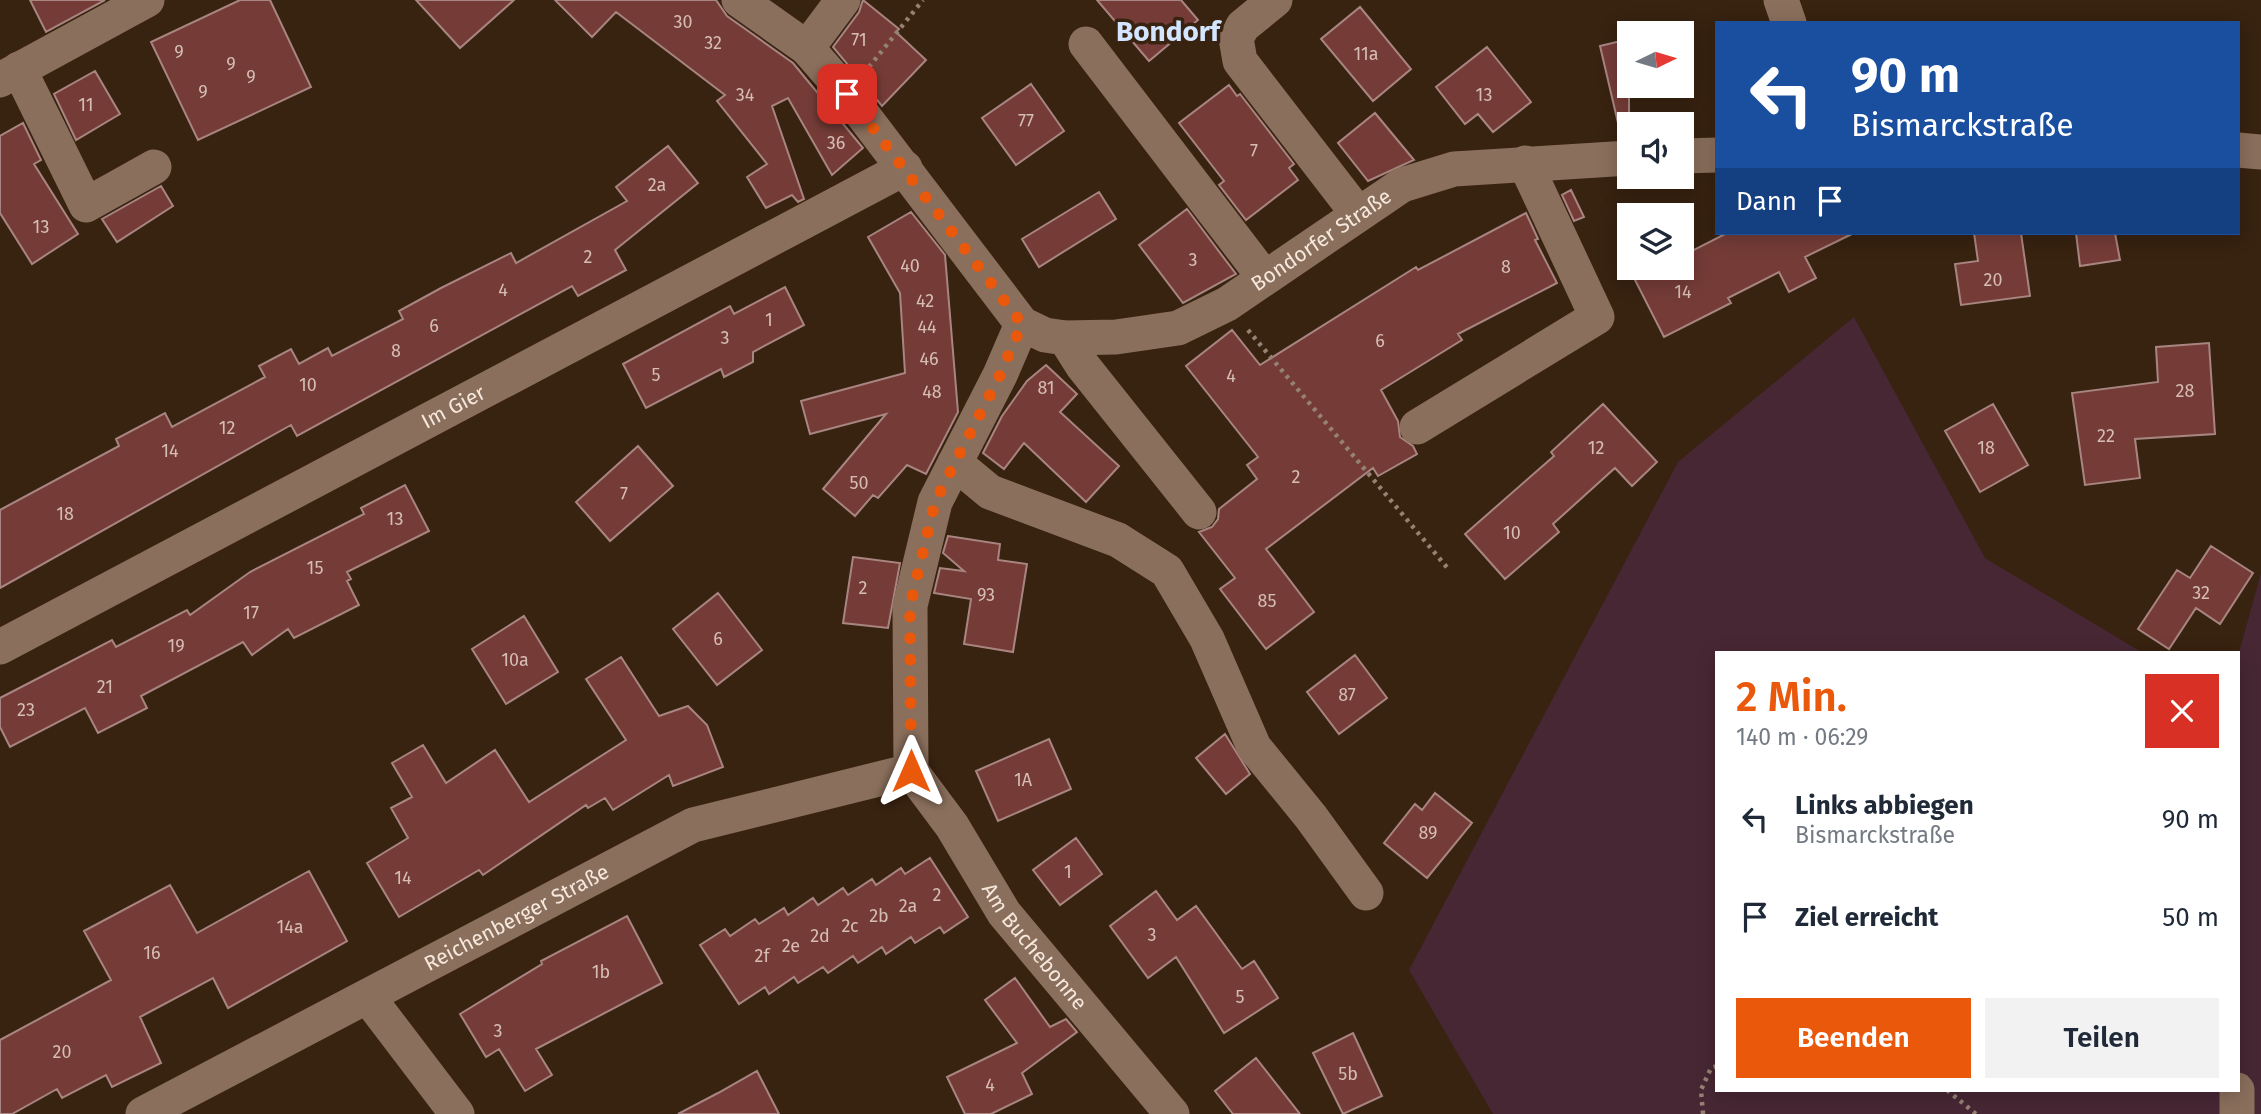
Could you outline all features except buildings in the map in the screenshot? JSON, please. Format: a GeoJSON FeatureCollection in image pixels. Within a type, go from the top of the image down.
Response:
{"type":"FeatureCollection","features":[{"type":"Feature","properties":{"kind":"street"},"geometry":{"type":"LineString","coordinates":[[147,0],[10,74],[86,205],[154,167]]}},
{"type":"Feature","properties":{"kind":"street"},"geometry":{"type":"LineString","coordinates":[[739,0],[807,48],[905,168],[1022,324],[935,502],[910,606],[911,771]]}},
{"type":"Feature","properties":{"kind":"street"},"geometry":{"type":"LineString","coordinates":[[807,48],[843,0]]}},
{"type":"Feature","properties":{"kind":"street"},"geometry":{"type":"LineString","coordinates":[[1275,0],[1243,26],[1236,38],[1240,61],[1358,214]]}},
{"type":"Feature","properties":{"kind":"street"},"geometry":{"type":"LineString","coordinates":[[1781,0],[1788,21]]}},
{"type":"Feature","properties":{"kind":"street"},"geometry":{"type":"LineString","coordinates":[[1086,44],[1265,276]]}},
{"type":"Feature","properties":{"kind":"street"},"geometry":{"type":"LineString","coordinates":[[2240,150],[2261,152]]}},
{"type":"Feature","properties":{"kind":"street"},"geometry":{"type":"LineString","coordinates":[[1694,156],[1715,155]]}},
{"type":"Feature","properties":{"kind":"street","name":"Bondorfer Straße"},"geometry":{"type":"LineString","coordinates":[[1022,324],[1045,335],[1065,338],[1116,337],[1178,328],[1227,304],[1402,185],[1454,169],[1617,159]]}},
{"type":"Feature","properties":{"kind":"street"},"geometry":{"type":"LineString","coordinates":[[1417,427],[1597,317],[1525,163]]}},
{"type":"Feature","properties":{"kind":"street","name":"Im Gier"},"geometry":{"type":"LineString","coordinates":[[0,647],[905,168]]}},
{"type":"Feature","properties":{"kind":"street"},"geometry":{"type":"LineString","coordinates":[[1065,338],[1082,365],[1199,512]]}},
{"type":"Feature","properties":{"kind":"street"},"geometry":{"type":"LineString","coordinates":[[955,463],[990,492],[1118,540],[1167,571],[1207,639],[1254,747],[1311,817],[1367,893]]}},
{"type":"Feature","properties":{"kind":"street","name":"Reichenberger Straße"},"geometry":{"type":"LineString","coordinates":[[143,1114],[693,825],[911,771]]}},
{"type":"Feature","properties":{"kind":"street","name":"Am Buchebonne"},"geometry":{"type":"LineString","coordinates":[[911,771],[952,826],[1004,913],[1172,1114]]}},
{"type":"Feature","properties":{"kind":"street"},"geometry":{"type":"LineString","coordinates":[[368,997],[457,1114]]}},
{"type":"Feature","properties":{"kind":"street"},"geometry":{"type":"LineString","coordinates":[[2237,1092],[2237,1114]]}},
{"type":"Feature","properties":{"kind":"path"},"geometry":{"type":"LineString","coordinates":[[847,94],[923,0]]}},
{"type":"Feature","properties":{"kind":"path"},"geometry":{"type":"LineString","coordinates":[[1243,324],[1450,571]]}},
{"type":"Feature","properties":{"kind":"path"},"geometry":{"type":"LineString","coordinates":[[1703,1114],[1701,1090],[1711,1068],[1715,1067]]}},
{"type":"Feature","properties":{"kind":"path"},"geometry":{"type":"LineString","coordinates":[[1949,1092],[1976,1114]]}},
{"type":"Feature","properties":{"kind":"shaded area"},"geometry":{"type":"Polygon","coordinates":[[[1854,317],[1985,558],[2140,651],[1715,651],[1715,1092],[2240,1092],[2239,651],[2261,573],[2261,1114],[1493,1114],[1409,970],[1678,462],[1854,317]]]}},
{"type":"Feature","properties":{"kind":"district","name":"Bondorf"},"geometry":{"type":"Point","coordinates":[1168,31]}},
{"type":"Feature","properties":{"kind":"route"},"geometry":{"type":"LineString","coordinates":[[847,94],[1022,324],[1000,375],[935,502],[910,606],[911,771]]}}]}
